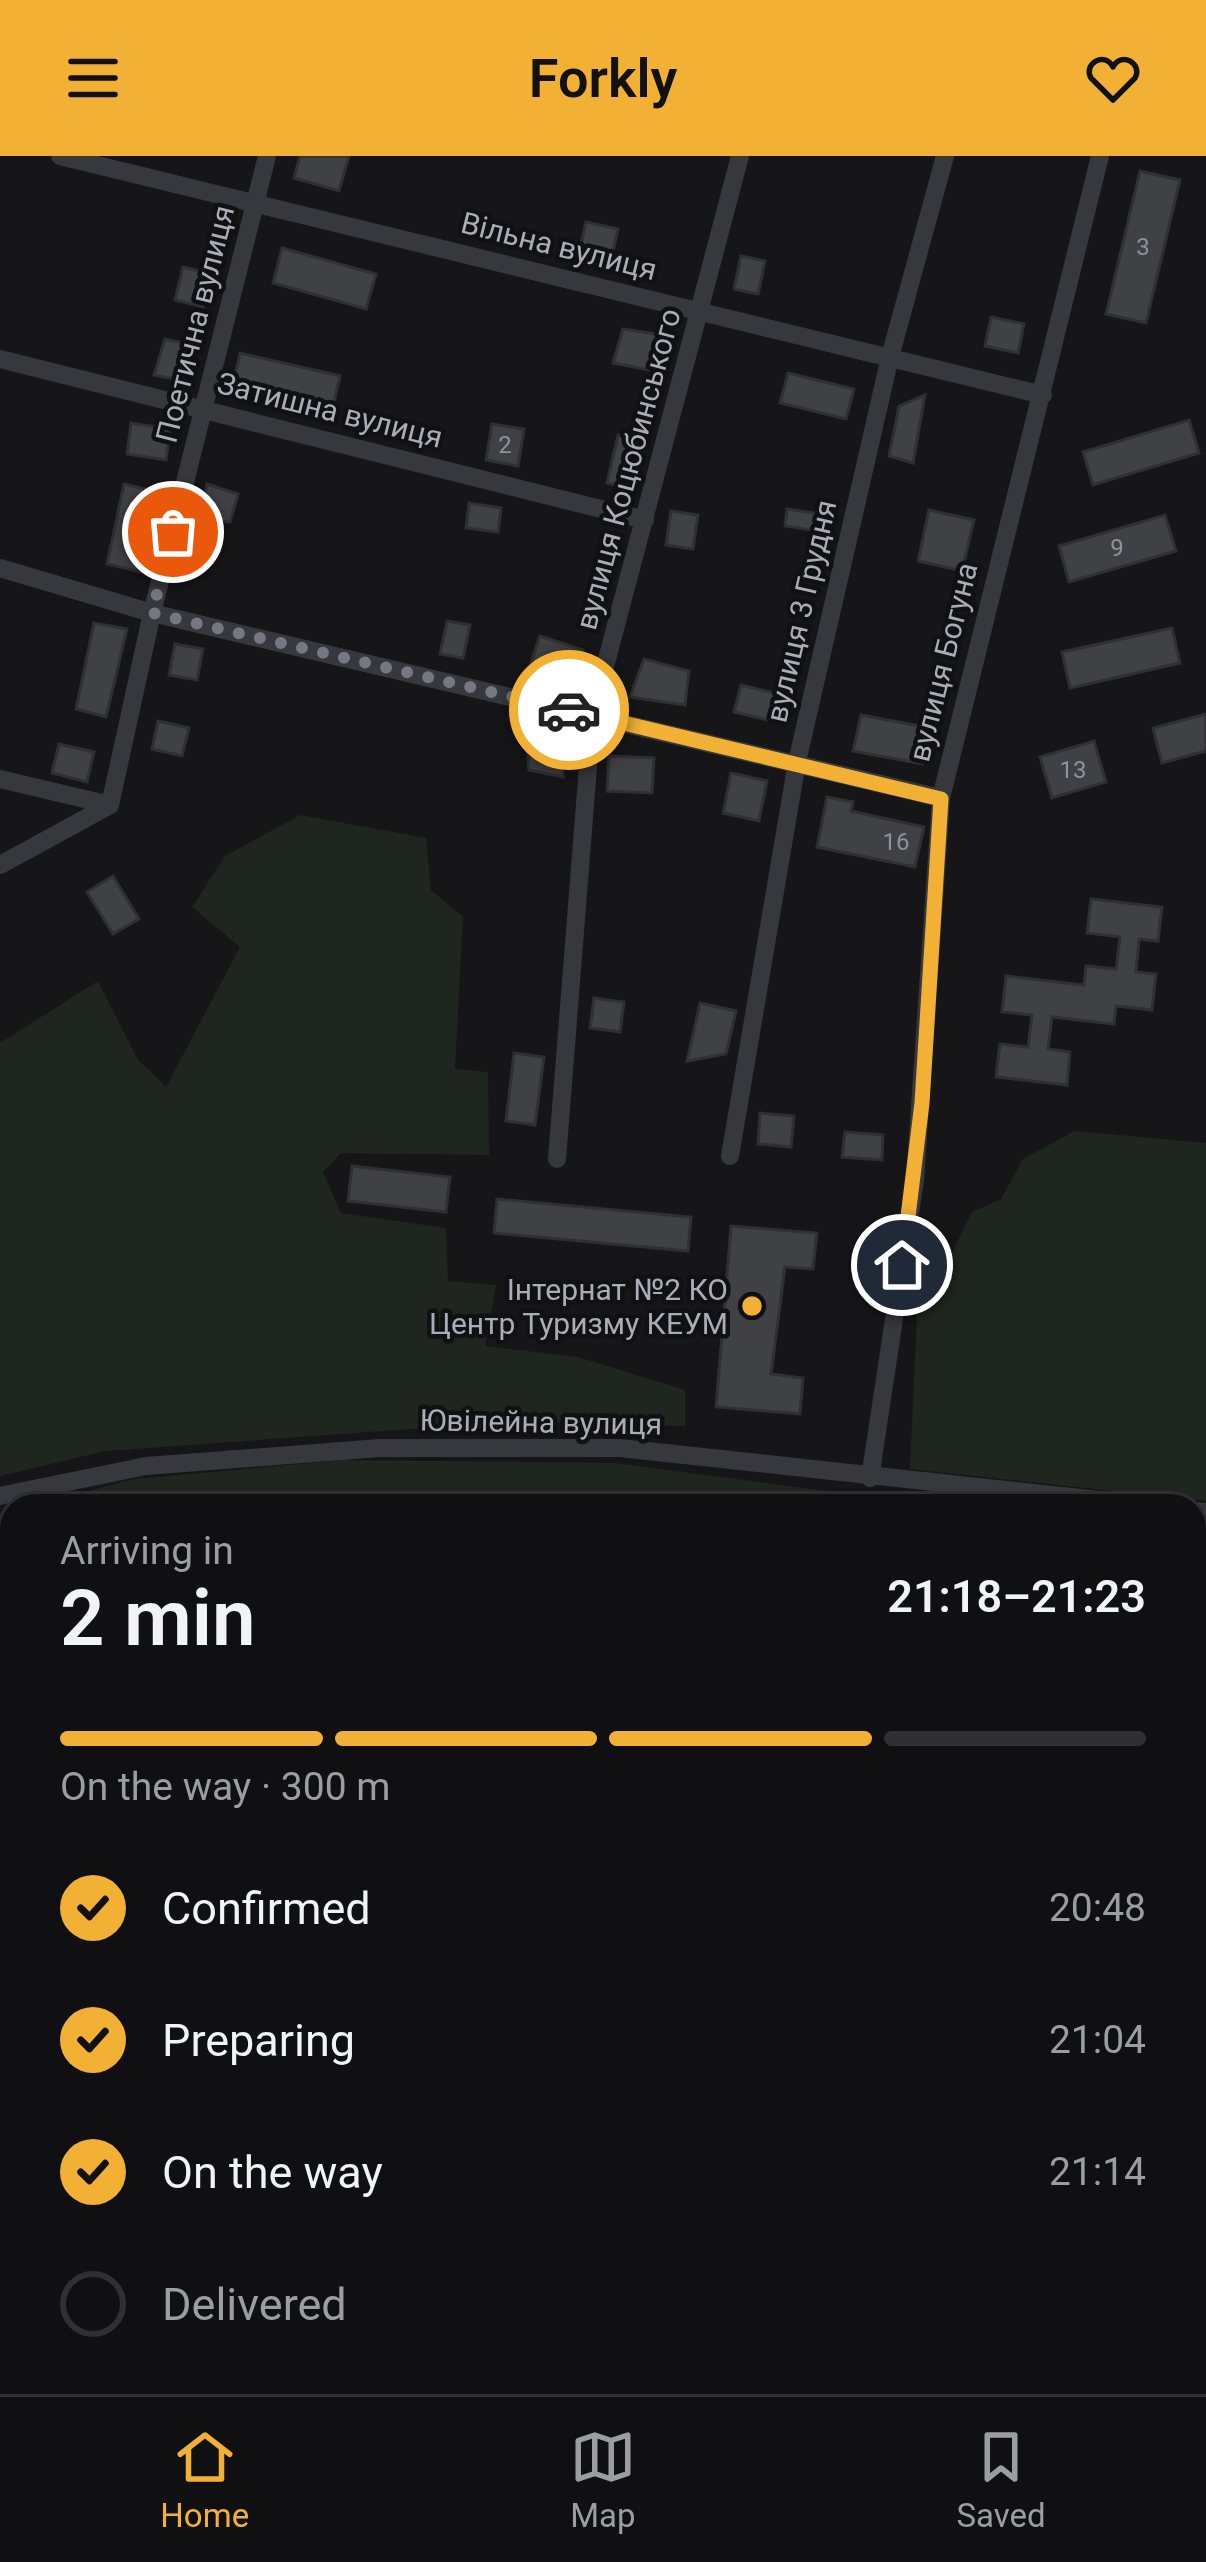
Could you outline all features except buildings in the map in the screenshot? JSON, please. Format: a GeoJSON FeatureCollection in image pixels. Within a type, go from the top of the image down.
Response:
{"type":"FeatureCollection","features":[{"type":"Feature","properties":{"kind":"street","name":"Вільна вулиця"},"geometry":{"type":"LineString","coordinates":[[61,156],[1043,394]]}},
{"type":"Feature","properties":{"kind":"street","name":"Поетична вулиця"},"geometry":{"type":"LineString","coordinates":[[110,805],[152,613],[267,156]]}},
{"type":"Feature","properties":{"kind":"street","name":"вулиця Коцюбинського"},"geometry":{"type":"LineString","coordinates":[[557,1159],[592,716],[740,156]]}},
{"type":"Feature","properties":{"kind":"street","name":"вулиця 3 Грудня"},"geometry":{"type":"LineString","coordinates":[[730,1156],[797,762],[890,357],[945,156]]}},
{"type":"Feature","properties":{"kind":"street","name":"вулиця Богуна"},"geometry":{"type":"LineString","coordinates":[[870,1478],[915,1180],[941,799],[1100,156]]}},
{"type":"Feature","properties":{"kind":"street","name":"Затишна вулиця"},"geometry":{"type":"LineString","coordinates":[[0,359],[645,520]]}},
{"type":"Feature","properties":{"kind":"street"},"geometry":{"type":"LineString","coordinates":[[0,568],[152,613],[941,799]]}},
{"type":"Feature","properties":{"kind":"street"},"geometry":{"type":"LineString","coordinates":[[0,778],[110,805]]}},
{"type":"Feature","properties":{"kind":"street"},"geometry":{"type":"LineString","coordinates":[[0,865],[110,805]]}},
{"type":"Feature","properties":{"kind":"street","name":"Ювілейна вулиця"},"geometry":{"type":"LineString","coordinates":[[10,1494],[146,1466],[380,1448],[620,1448],[1032,1494]]}},
{"type":"Feature","properties":{"kind":"shaded area"},"geometry":{"type":"Polygon","coordinates":[[[300,815],[426,838],[431,890],[463,917],[455,1069],[488,1072],[489,1155],[341,1153],[323,1172],[341,1213],[446,1228],[448,1281],[496,1285],[485,1346],[578,1357],[685,1390],[685,1426],[522,1421],[106,1451],[0,1476],[0,1043],[98,981],[138,1060],[166,1087],[240,947],[192,907],[225,856],[300,815]]]}},
{"type":"Feature","properties":{"kind":"shaded area"},"geometry":{"type":"Polygon","coordinates":[[[1075,1131],[1206,1143],[1206,1494],[1141,1494],[910,1469],[918,1292],[943,1271],[972,1212],[1001,1199],[1023,1159],[1075,1131]]]}},
{"type":"Feature","properties":{"kind":"shaded area"},"geometry":{"type":"Polygon","coordinates":[[[344,1460],[614,1463],[848,1494],[77,1494],[134,1479],[344,1460]]]}},
{"type":"Feature","properties":{"kind":"way so far"},"geometry":{"type":"LineString","coordinates":[[173,532],[152,613],[569,710]]}},
{"type":"Feature","properties":{"kind":"place","name":"Інтернат №2 КО Центр Туризму КЕУМ"},"geometry":{"type":"Point","coordinates":[752,1306]}},
{"type":"Feature","properties":{"kind":"route"},"geometry":{"type":"LineString","coordinates":[[569,710],[941,799],[922,1103],[902,1265]]}}]}
